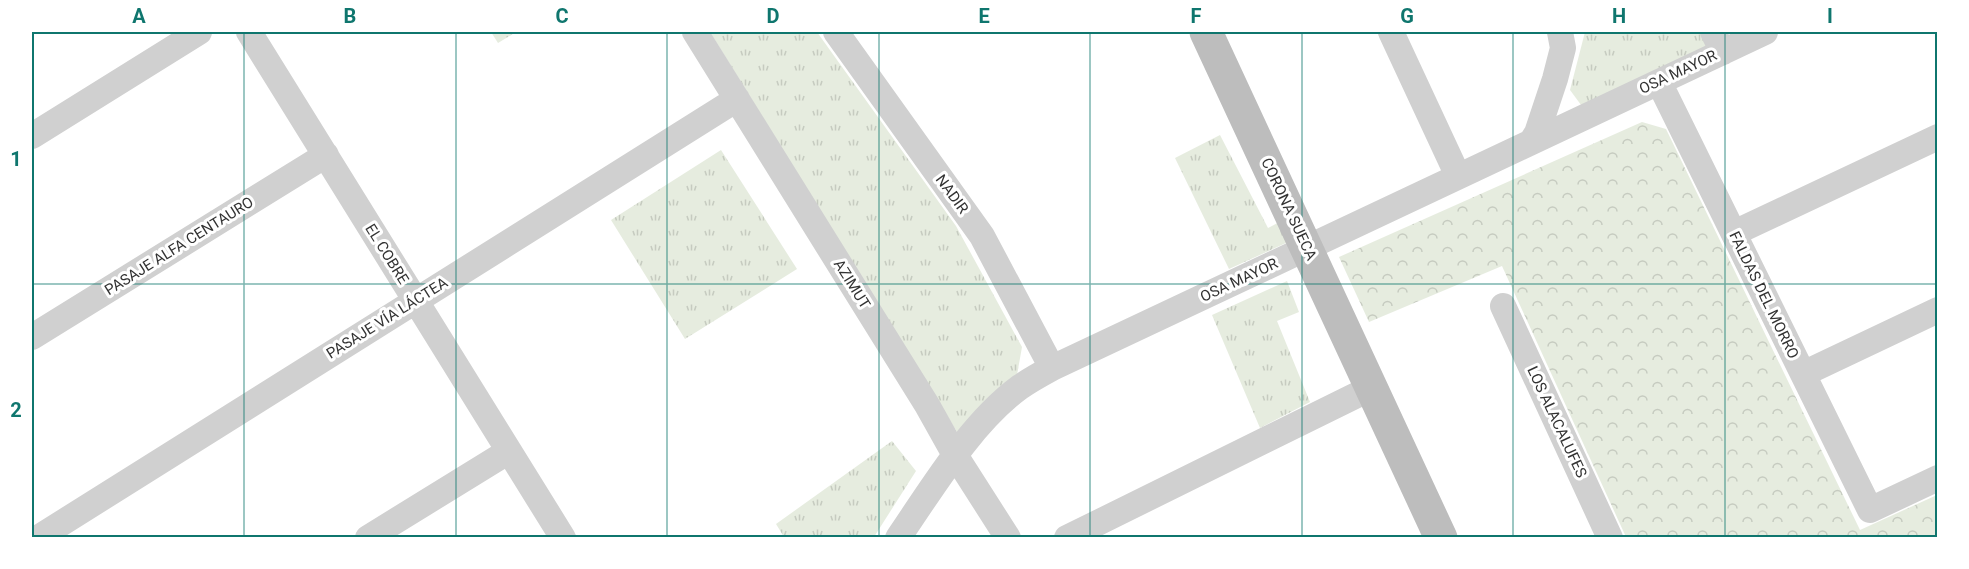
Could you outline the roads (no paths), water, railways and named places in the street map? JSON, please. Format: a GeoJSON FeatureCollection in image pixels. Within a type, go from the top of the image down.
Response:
{"type":"FeatureCollection","features":[{"type":"Feature","properties":{"kind":"street"},"geometry":{"type":"LineString","coordinates":[[32,136],[199,32]]}},
{"type":"Feature","properties":{"kind":"street","name":"EL COBRE"},"geometry":{"type":"LineString","coordinates":[[249,32],[563,537]]}},
{"type":"Feature","properties":{"kind":"street","name":"AZIMUT"},"geometry":{"type":"LineString","coordinates":[[695,32],[927,405],[955,455],[1008,537]]}},
{"type":"Feature","properties":{"kind":"street","name":"NADIR"},"geometry":{"type":"LineString","coordinates":[[836,32],[982,236],[1052,368]]}},
{"type":"Feature","properties":{"kind":"street","name":"CORONA SUECA"},"geometry":{"type":"LineString","coordinates":[[1206,32],[1441,537]]}},
{"type":"Feature","properties":{"kind":"street"},"geometry":{"type":"LineString","coordinates":[[1391,32],[1458,176]]}},
{"type":"Feature","properties":{"kind":"street"},"geometry":{"type":"LineString","coordinates":[[1532,141],[1537,133],[1563,48],[1560,32]]}},
{"type":"Feature","properties":{"kind":"street","name":"OSA MAYOR"},"geometry":{"type":"LineString","coordinates":[[898,537],[955,455],[994,410],[1020,387],[1052,368],[1659,82],[1718,41],[1766,32]]}},
{"type":"Feature","properties":{"kind":"street","name":"FALDAS DEL MORRO"},"geometry":{"type":"LineString","coordinates":[[1659,82],[1870,510],[1938,478]]}},
{"type":"Feature","properties":{"kind":"street","name":"PASAJE VÍA LÁCTEA"},"geometry":{"type":"LineString","coordinates":[[38,537],[737,99]]}},
{"type":"Feature","properties":{"kind":"street"},"geometry":{"type":"LineString","coordinates":[[1734,233],[1938,137]]}},
{"type":"Feature","properties":{"kind":"street","name":"PASAJE ALFA CENTAURO"},"geometry":{"type":"LineString","coordinates":[[32,337],[326,155]]}},
{"type":"Feature","properties":{"kind":"street","name":"LOS ALACALUFES"},"geometry":{"type":"LineString","coordinates":[[1503,306],[1610,537]]}},
{"type":"Feature","properties":{"kind":"street"},"geometry":{"type":"LineString","coordinates":[[1803,374],[1938,310]]}},
{"type":"Feature","properties":{"kind":"street"},"geometry":{"type":"LineString","coordinates":[[1067,537],[1373,387]]}},
{"type":"Feature","properties":{"kind":"street"},"geometry":{"type":"LineString","coordinates":[[368,537],[509,451]]}}]}
